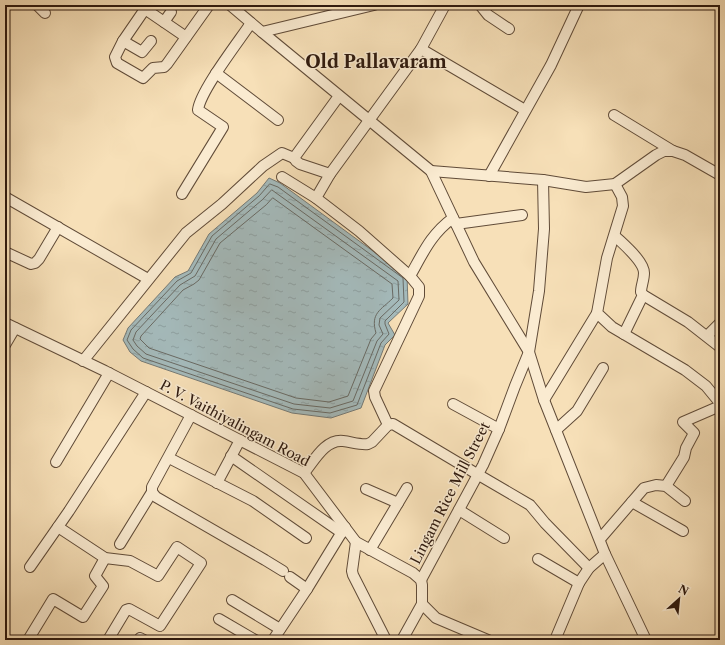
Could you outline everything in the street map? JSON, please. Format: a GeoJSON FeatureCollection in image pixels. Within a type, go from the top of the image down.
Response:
{"type":"FeatureCollection","features":[{"type":"Feature","properties":{"kind":"street"},"geometry":{"type":"LineString","coordinates":[[36,5],[46,13]]}},
{"type":"Feature","properties":{"kind":"street"},"geometry":{"type":"LineString","coordinates":[[186,37],[146,7],[123,41],[115,57],[117,63],[143,78],[153,68],[164,67],[186,37],[209,5]]}},
{"type":"Feature","properties":{"kind":"street"},"geometry":{"type":"LineString","coordinates":[[230,5],[431,171],[474,262],[529,352],[544,400],[600,538],[605,554],[646,640]]}},
{"type":"Feature","properties":{"kind":"street"},"geometry":{"type":"LineString","coordinates":[[262,32],[374,5]]}},
{"type":"Feature","properties":{"kind":"street"},"geometry":{"type":"LineString","coordinates":[[316,198],[330,174],[421,49],[445,5]]}},
{"type":"Feature","properties":{"kind":"street"},"geometry":{"type":"LineString","coordinates":[[480,5],[488,15],[509,29]]}},
{"type":"Feature","properties":{"kind":"street"},"geometry":{"type":"LineString","coordinates":[[489,176],[551,65],[579,5]]}},
{"type":"Feature","properties":{"kind":"street"},"geometry":{"type":"LineString","coordinates":[[164,22],[170,12]]}},
{"type":"Feature","properties":{"kind":"street"},"geometry":{"type":"LineString","coordinates":[[182,194],[223,127],[198,110],[199,104],[216,73],[251,23]]}},
{"type":"Feature","properties":{"kind":"street"},"geometry":{"type":"LineString","coordinates":[[123,41],[142,52],[151,41]]}},
{"type":"Feature","properties":{"kind":"street"},"geometry":{"type":"LineString","coordinates":[[421,49],[525,110]]}},
{"type":"Feature","properties":{"kind":"street"},"geometry":{"type":"LineString","coordinates":[[216,73],[278,120]]}},
{"type":"Feature","properties":{"kind":"street"},"geometry":{"type":"LineString","coordinates":[[294,158],[339,96]]}},
{"type":"Feature","properties":{"kind":"street"},"geometry":{"type":"LineString","coordinates":[[614,115],[673,151],[685,155],[720,175]]}},
{"type":"Feature","properties":{"kind":"street"},"geometry":{"type":"LineString","coordinates":[[431,171],[543,180],[586,186],[615,184],[656,155],[673,151]]}},
{"type":"Feature","properties":{"kind":"street"},"geometry":{"type":"LineString","coordinates":[[83,361],[186,233],[222,204],[263,166],[282,153],[294,158],[300,164],[330,174]]}},
{"type":"Feature","properties":{"kind":"street"},"geometry":{"type":"LineString","coordinates":[[282,177],[316,198],[359,231],[410,276],[419,287],[419,296],[374,391],[375,397],[388,425]]}},
{"type":"Feature","properties":{"kind":"street"},"geometry":{"type":"LineString","coordinates":[[529,352],[540,283],[544,229],[543,180]]}},
{"type":"Feature","properties":{"kind":"street"},"geometry":{"type":"LineString","coordinates":[[544,400],[597,313],[606,258],[623,206],[622,197],[615,184]]}},
{"type":"Feature","properties":{"kind":"street"},"geometry":{"type":"LineString","coordinates":[[5,197],[88,242],[148,279]]}},
{"type":"Feature","properties":{"kind":"street"},"geometry":{"type":"LineString","coordinates":[[410,276],[434,235],[444,224],[454,221],[522,214]]}},
{"type":"Feature","properties":{"kind":"street"},"geometry":{"type":"LineString","coordinates":[[5,252],[31,264],[35,263],[39,259],[58,227]]}},
{"type":"Feature","properties":{"kind":"street"},"geometry":{"type":"LineString","coordinates":[[614,236],[641,264],[644,272],[641,292],[643,295],[688,322],[720,347]]}},
{"type":"Feature","properties":{"kind":"street"},"geometry":{"type":"LineString","coordinates":[[624,334],[643,295]]}},
{"type":"Feature","properties":{"kind":"street"},"geometry":{"type":"LineString","coordinates":[[597,313],[612,327],[685,370],[706,386],[720,405],[683,422],[694,434],[686,448],[684,457],[666,486]]}},
{"type":"Feature","properties":{"kind":"street","name":"P. V. Vaithiyalingam Road"},"geometry":{"type":"LineString","coordinates":[[5,323],[109,373],[304,473],[343,530],[356,542],[412,573],[421,580]]}},
{"type":"Feature","properties":{"kind":"street"},"geometry":{"type":"LineString","coordinates":[[707,336],[720,323]]}},
{"type":"Feature","properties":{"kind":"street"},"geometry":{"type":"LineString","coordinates":[[5,345],[15,328]]}},
{"type":"Feature","properties":{"kind":"street","name":"Lingam Rice Mill Street"},"geometry":{"type":"LineString","coordinates":[[421,580],[459,510],[499,429],[529,352]]}},
{"type":"Feature","properties":{"kind":"street"},"geometry":{"type":"LineString","coordinates":[[556,430],[577,411],[603,368]]}},
{"type":"Feature","properties":{"kind":"street"},"geometry":{"type":"LineString","coordinates":[[56,462],[109,373]]}},
{"type":"Feature","properties":{"kind":"street"},"geometry":{"type":"LineString","coordinates":[[30,567],[58,527],[146,392]]}},
{"type":"Feature","properties":{"kind":"street"},"geometry":{"type":"LineString","coordinates":[[453,404],[499,429]]}},
{"type":"Feature","properties":{"kind":"street"},"geometry":{"type":"LineString","coordinates":[[120,544],[152,492],[152,488],[191,415]]}},
{"type":"Feature","properties":{"kind":"street"},"geometry":{"type":"LineString","coordinates":[[304,473],[326,446],[332,442],[337,440],[368,444],[372,442],[388,425],[393,424],[530,505],[545,523],[589,568]]}},
{"type":"Feature","properties":{"kind":"street"},"geometry":{"type":"LineString","coordinates":[[217,483],[240,440]]}},
{"type":"Feature","properties":{"kind":"street"},"geometry":{"type":"LineString","coordinates":[[231,456],[343,530],[307,589],[273,640]]}},
{"type":"Feature","properties":{"kind":"street"},"geometry":{"type":"LineString","coordinates":[[169,458],[254,501],[306,538]]}},
{"type":"Feature","properties":{"kind":"street"},"geometry":{"type":"LineString","coordinates":[[600,538],[644,488],[656,485],[666,486],[684,501]]}},
{"type":"Feature","properties":{"kind":"street"},"geometry":{"type":"LineString","coordinates":[[370,550],[407,488]]}},
{"type":"Feature","properties":{"kind":"street"},"geometry":{"type":"LineString","coordinates":[[366,489],[398,503]]}},
{"type":"Feature","properties":{"kind":"street"},"geometry":{"type":"LineString","coordinates":[[152,492],[156,497],[265,560],[307,589]]}},
{"type":"Feature","properties":{"kind":"street"},"geometry":{"type":"LineString","coordinates":[[632,502],[683,531]]}},
{"type":"Feature","properties":{"kind":"street"},"geometry":{"type":"LineString","coordinates":[[459,510],[504,538]]}},
{"type":"Feature","properties":{"kind":"street"},"geometry":{"type":"LineString","coordinates":[[58,527],[105,558],[130,562],[158,576],[177,548],[201,563],[160,626],[129,609],[126,610],[108,640]]}},
{"type":"Feature","properties":{"kind":"street"},"geometry":{"type":"LineString","coordinates":[[356,542],[352,571],[353,575],[386,640]]}},
{"type":"Feature","properties":{"kind":"street"},"geometry":{"type":"LineString","coordinates":[[555,640],[579,583],[589,568],[605,554]]}},
{"type":"Feature","properties":{"kind":"street"},"geometry":{"type":"LineString","coordinates":[[28,640],[53,599],[83,617],[103,586],[95,576],[105,558]]}},
{"type":"Feature","properties":{"kind":"street"},"geometry":{"type":"LineString","coordinates":[[538,559],[579,583]]}},
{"type":"Feature","properties":{"kind":"street"},"geometry":{"type":"LineString","coordinates":[[402,640],[422,604],[421,580]]}},
{"type":"Feature","properties":{"kind":"street"},"geometry":{"type":"LineString","coordinates":[[232,600],[280,629]]}},
{"type":"Feature","properties":{"kind":"street"},"geometry":{"type":"LineString","coordinates":[[422,604],[436,618],[488,640]]}},
{"type":"Feature","properties":{"kind":"street"},"geometry":{"type":"LineString","coordinates":[[219,619],[255,640]]}},
{"type":"Feature","properties":{"kind":"water"},"geometry":{"type":"Polygon","coordinates":[[[269,178],[280,183],[407,276],[408,304],[388,323],[395,335],[385,345],[361,408],[331,418],[292,413],[141,361],[130,352],[123,340],[128,328],[175,277],[188,271],[209,234],[257,193],[269,178]]]}},
{"type":"Feature","properties":{"kind":"district","name":"Old Pallavaram"},"geometry":{"type":"Point","coordinates":[376,62]}}]}
